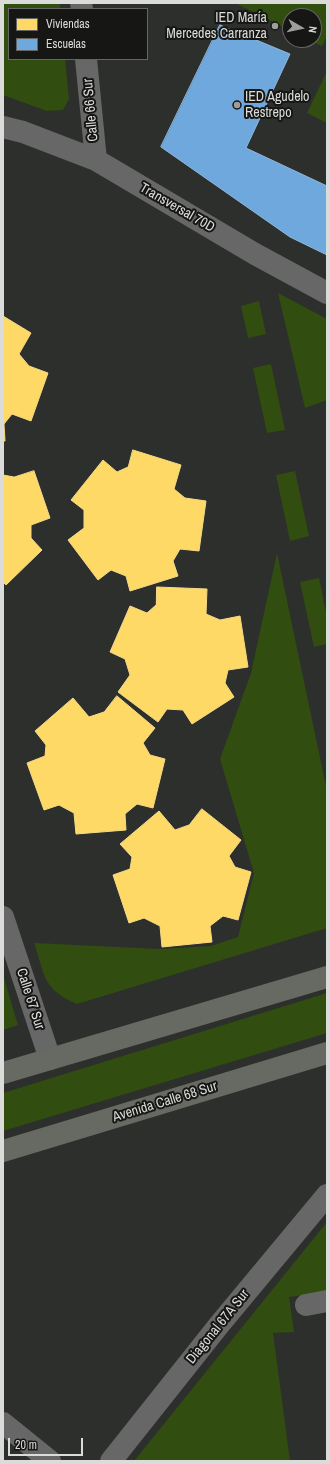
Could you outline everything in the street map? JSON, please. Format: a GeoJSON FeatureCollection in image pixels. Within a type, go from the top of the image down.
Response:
{"type":"FeatureCollection","features":[{"type":"Feature","properties":{"kind":"main road"},"geometry":{"type":"LineString","coordinates":[[3,1074],[327,977]]}},
{"type":"Feature","properties":{"kind":"main road","name":"Avenida Calle 68 Sur"},"geometry":{"type":"LineString","coordinates":[[3,1151],[327,1053]]}},
{"type":"Feature","properties":{"kind":"street","name":"Calle 66 Sur"},"geometry":{"type":"LineString","coordinates":[[86,60],[96,160]]}},
{"type":"Feature","properties":{"kind":"street","name":"Transversal 70D"},"geometry":{"type":"LineString","coordinates":[[13,129],[96,160],[255,254],[327,293]]}},
{"type":"Feature","properties":{"kind":"street","name":"Calle 67 Sur"},"geometry":{"type":"LineString","coordinates":[[3,917],[50,1059]]}},
{"type":"Feature","properties":{"kind":"street","name":"Diagonal 67A Sur"},"geometry":{"type":"LineString","coordinates":[[111,1461],[219,1325],[327,1194]]}},
{"type":"Feature","properties":{"kind":"street"},"geometry":{"type":"LineString","coordinates":[[306,1305],[327,1301]]}},
{"type":"Feature","properties":{"kind":"street"},"geometry":{"type":"LineString","coordinates":[[3,1423],[50,1461]]}},
{"type":"Feature","properties":{"kind":"green space"},"geometry":{"type":"Polygon","coordinates":[[[3,3],[60,3],[60,8],[8,8],[8,60],[65,60],[69,99],[63,110],[47,111],[3,95],[3,3]]]}},
{"type":"Feature","properties":{"kind":"green space"},"geometry":{"type":"Polygon","coordinates":[[[235,3],[327,3],[327,36],[322,46],[322,8],[282,8],[282,26],[235,3]]]}},
{"type":"Feature","properties":{"kind":"green space"},"geometry":{"type":"Polygon","coordinates":[[[327,71],[327,123],[307,113],[327,71]]]}},
{"type":"Feature","properties":{"kind":"green space"},"geometry":{"type":"Polygon","coordinates":[[[278,293],[327,319],[327,400],[305,408],[278,293]]]}},
{"type":"Feature","properties":{"kind":"green space"},"geometry":{"type":"Polygon","coordinates":[[[259,301],[266,334],[248,338],[241,306],[259,301]]]}},
{"type":"Feature","properties":{"kind":"green space"},"geometry":{"type":"Polygon","coordinates":[[[271,364],[285,430],[267,433],[253,368],[271,364]]]}},
{"type":"Feature","properties":{"kind":"green space"},"geometry":{"type":"Polygon","coordinates":[[[295,471],[309,536],[290,541],[276,475],[295,471]]]}},
{"type":"Feature","properties":{"kind":"green space"},"geometry":{"type":"Polygon","coordinates":[[[277,553],[327,791],[327,928],[77,1004],[57,993],[46,980],[34,943],[160,949],[211,946],[238,937],[254,873],[220,759],[251,673],[277,553]]]}},
{"type":"Feature","properties":{"kind":"green space"},"geometry":{"type":"Polygon","coordinates":[[[319,578],[327,617],[327,644],[314,647],[300,582],[319,578]]]}},
{"type":"Feature","properties":{"kind":"green space"},"geometry":{"type":"Polygon","coordinates":[[[3,975],[18,1025],[3,1030],[3,975]]]}},
{"type":"Feature","properties":{"kind":"green space"},"geometry":{"type":"Polygon","coordinates":[[[327,993],[327,1033],[3,1131],[3,1093],[327,993]]]}},
{"type":"Feature","properties":{"kind":"green space"},"geometry":{"type":"Polygon","coordinates":[[[327,1222],[327,1292],[289,1297],[294,1332],[273,1333],[290,1461],[134,1461],[327,1222]]]}},
{"type":"Feature","properties":{"kind":"building: Viviendas"},"geometry":{"type":"Polygon","coordinates":[[[3,316],[31,333],[19,354],[29,366],[48,373],[31,421],[12,414],[4,424],[5,441],[3,441],[3,316]]]}},
{"type":"Feature","properties":{"kind":"building: Viviendas"},"geometry":{"type":"Polygon","coordinates":[[[133,450],[181,465],[174,489],[185,498],[206,501],[199,551],[180,549],[173,561],[178,576],[130,591],[126,576],[111,570],[98,580],[68,540],[84,528],[84,510],[71,500],[103,460],[117,472],[128,467],[133,450]]]}},
{"type":"Feature","properties":{"kind":"building: Viviendas"},"geometry":{"type":"Polygon","coordinates":[[[34,471],[50,518],[31,525],[31,538],[42,550],[6,585],[3,582],[3,475],[14,477],[34,471]]]}},
{"type":"Feature","properties":{"kind":"building: Viviendas"},"geometry":{"type":"Polygon","coordinates":[[[157,587],[207,589],[206,614],[220,620],[240,616],[248,667],[228,670],[225,683],[234,697],[192,724],[183,710],[167,709],[158,722],[118,692],[130,675],[125,659],[110,652],[130,606],[147,613],[156,605],[157,587]]]}},
{"type":"Feature","properties":{"kind":"building: Viviendas"},"geometry":{"type":"Polygon","coordinates":[[[117,696],[155,728],[143,743],[150,755],[165,759],[153,808],[137,804],[125,814],[126,830],[76,834],[74,813],[59,805],[44,810],[27,763],[45,756],[46,745],[35,731],[73,698],[89,717],[104,712],[117,696]]]}},
{"type":"Feature","properties":{"kind":"building: Viviendas"},"geometry":{"type":"Polygon","coordinates":[[[202,809],[241,840],[229,856],[235,867],[251,872],[238,920],[223,916],[210,926],[212,942],[162,947],[160,926],[144,918],[129,923],[113,875],[130,869],[132,857],[120,844],[159,811],[175,830],[189,825],[202,809]]]}},
{"type":"Feature","properties":{"kind":"building: Escuelas"},"geometry":{"type":"Polygon","coordinates":[[[220,25],[290,54],[246,148],[327,186],[327,255],[290,237],[161,147],[220,25]]]}},
{"type":"Feature","properties":{"kind":"place","name":"IED María Mercedes Carranza"},"geometry":{"type":"Point","coordinates":[275,26]}},
{"type":"Feature","properties":{"kind":"place","name":"IED Agudelo Restrepo"},"geometry":{"type":"Point","coordinates":[237,105]}}]}
